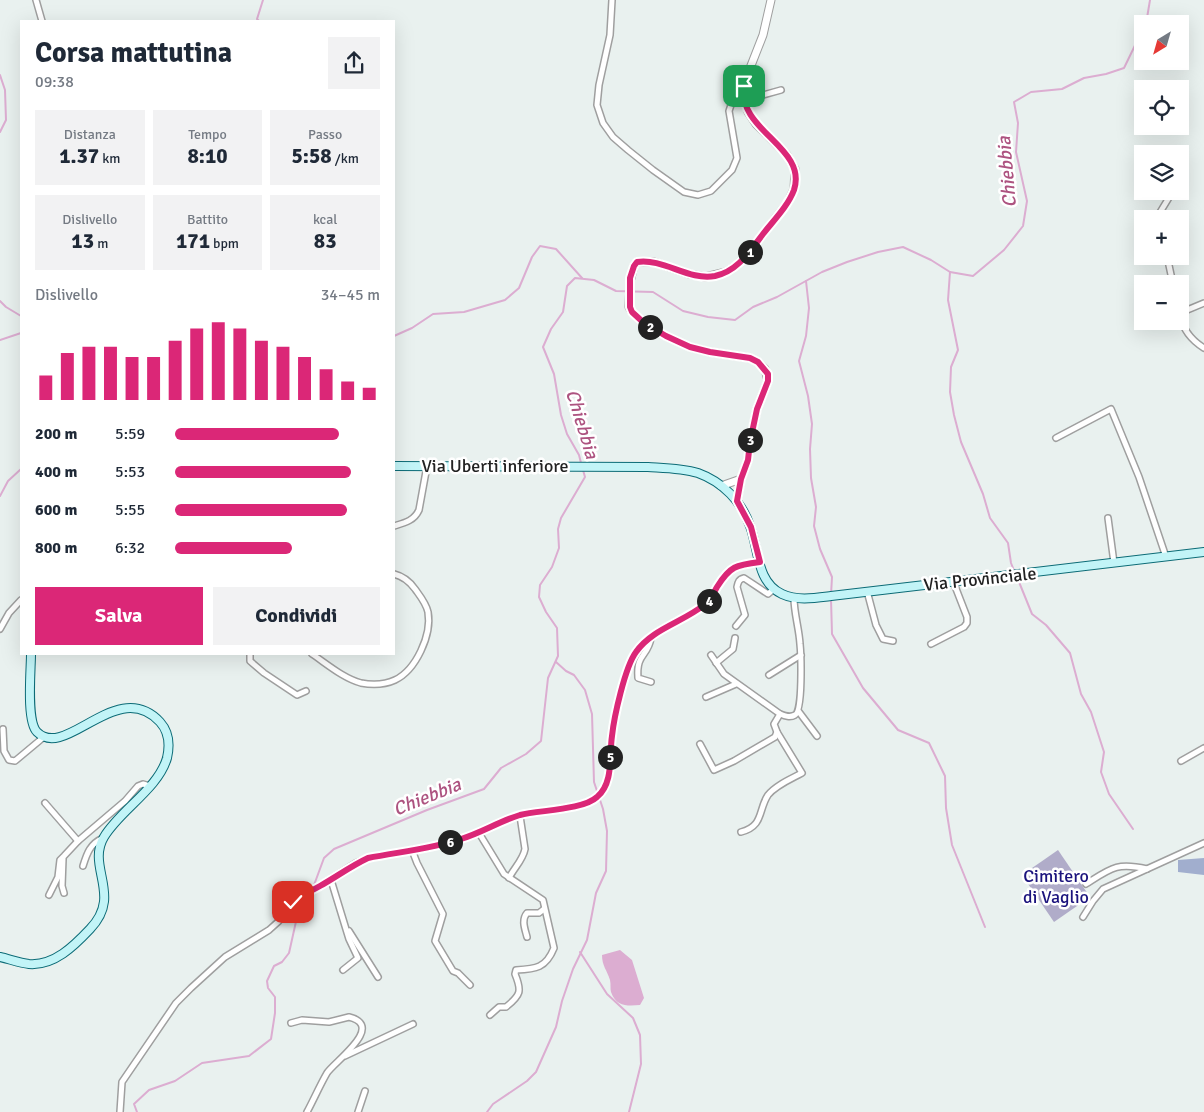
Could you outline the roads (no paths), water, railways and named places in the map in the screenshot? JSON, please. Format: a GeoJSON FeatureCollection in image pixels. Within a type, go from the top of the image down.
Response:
{"type":"FeatureCollection","features":[{"type":"Feature","properties":{"kind":"main road","name":"Via Uberti inferiore"},"geometry":{"type":"LineString","coordinates":[[395,466],[648,467],[698,473],[721,486],[737,501],[751,527],[765,577],[774,589]]}},
{"type":"Feature","properties":{"kind":"main road","name":"Via Provinciale"},"geometry":{"type":"LineString","coordinates":[[794,598],[831,596],[1204,552]]}},
{"type":"Feature","properties":{"kind":"main road"},"geometry":{"type":"LineString","coordinates":[[774,589],[794,598]]}},
{"type":"Feature","properties":{"kind":"main road"},"geometry":{"type":"LineString","coordinates":[[0,957],[29,964],[42,964],[51,961],[67,951],[99,918],[103,910],[104,898],[99,855],[103,838],[117,820],[150,786],[166,760],[169,739],[164,726],[146,710],[119,709],[103,714],[62,736],[52,738],[37,732],[32,720],[31,655]]}},
{"type":"Feature","properties":{"kind":"street"},"geometry":{"type":"LineString","coordinates":[[36,0],[42,20]]}},
{"type":"Feature","properties":{"kind":"street"},"geometry":{"type":"LineString","coordinates":[[612,0],[610,35],[598,85],[597,105],[603,123],[614,137],[653,170],[684,192],[698,195],[711,191],[732,170],[737,158],[729,111],[733,99],[743,86],[763,35],[771,0]]}},
{"type":"Feature","properties":{"kind":"street"},"geometry":{"type":"LineString","coordinates":[[737,501],[741,479],[748,460],[757,409],[768,381],[765,369],[758,362],[750,358],[690,347],[666,336],[644,323],[632,312],[629,298],[630,282],[634,266],[637,262],[654,262],[689,274],[705,277],[726,272],[738,265],[788,202],[794,189],[795,169],[787,155],[756,124],[748,112],[743,86]]}},
{"type":"Feature","properties":{"kind":"street"},"geometry":{"type":"LineString","coordinates":[[745,100],[781,90]]}},
{"type":"Feature","properties":{"kind":"street"},"geometry":{"type":"LineString","coordinates":[[1189,310],[1204,303]]}},
{"type":"Feature","properties":{"kind":"street"},"geometry":{"type":"LineString","coordinates":[[1185,330],[1188,335],[1204,348]]}},
{"type":"Feature","properties":{"kind":"street"},"geometry":{"type":"LineString","coordinates":[[1056,438],[1112,408],[1139,478],[1166,557]]}},
{"type":"Feature","properties":{"kind":"street"},"geometry":{"type":"LineString","coordinates":[[395,526],[409,522],[419,510],[427,466]]}},
{"type":"Feature","properties":{"kind":"street"},"geometry":{"type":"LineString","coordinates":[[721,486],[741,479]]}},
{"type":"Feature","properties":{"kind":"street"},"geometry":{"type":"LineString","coordinates":[[1108,518],[1114,563]]}},
{"type":"Feature","properties":{"kind":"street"},"geometry":{"type":"LineString","coordinates":[[120,1112],[122,1082],[176,1003],[225,957],[269,930],[279,921],[293,902],[308,892],[331,880],[356,863],[368,858],[459,840],[520,816],[586,803],[594,799],[606,787],[612,734],[625,677],[636,652],[657,632],[704,605],[713,597],[728,570],[744,564],[760,562]]}},
{"type":"Feature","properties":{"kind":"street"},"geometry":{"type":"LineString","coordinates":[[314,655],[342,674],[360,682],[378,685],[395,680],[406,672],[425,643],[428,629],[428,611],[422,598],[410,583],[395,575]]}},
{"type":"Feature","properties":{"kind":"street"},"geometry":{"type":"LineString","coordinates":[[736,626],[744,615],[737,586],[741,579],[748,579],[768,594],[774,589]]}},
{"type":"Feature","properties":{"kind":"street"},"geometry":{"type":"LineString","coordinates":[[931,644],[964,627],[967,623],[967,617],[953,582]]}},
{"type":"Feature","properties":{"kind":"street"},"geometry":{"type":"LineString","coordinates":[[867,591],[876,625],[883,639],[893,641]]}},
{"type":"Feature","properties":{"kind":"street"},"geometry":{"type":"LineString","coordinates":[[794,598],[801,655],[799,712],[817,736]]}},
{"type":"Feature","properties":{"kind":"street"},"geometry":{"type":"LineString","coordinates":[[0,628],[9,613],[20,601]]}},
{"type":"Feature","properties":{"kind":"street"},"geometry":{"type":"LineString","coordinates":[[651,638],[650,646],[639,659],[637,667],[638,678],[651,682]]}},
{"type":"Feature","properties":{"kind":"street"},"geometry":{"type":"LineString","coordinates":[[716,663],[733,648],[735,638]]}},
{"type":"Feature","properties":{"kind":"street"},"geometry":{"type":"LineString","coordinates":[[250,655],[250,661],[264,673],[297,695],[306,691]]}},
{"type":"Feature","properties":{"kind":"street"},"geometry":{"type":"LineString","coordinates":[[711,655],[724,674],[780,714],[795,716],[799,712]]}},
{"type":"Feature","properties":{"kind":"street"},"geometry":{"type":"LineString","coordinates":[[769,675],[801,655]]}},
{"type":"Feature","properties":{"kind":"street"},"geometry":{"type":"LineString","coordinates":[[706,697],[736,684]]}},
{"type":"Feature","properties":{"kind":"street"},"geometry":{"type":"LineString","coordinates":[[741,832],[756,824],[769,794],[802,773],[774,724],[780,714]]}},
{"type":"Feature","properties":{"kind":"street"},"geometry":{"type":"LineString","coordinates":[[3,729],[4,751],[9,760],[15,761],[45,736]]}},
{"type":"Feature","properties":{"kind":"street"},"geometry":{"type":"LineString","coordinates":[[700,744],[714,770],[753,751],[775,737],[777,732]]}},
{"type":"Feature","properties":{"kind":"street"},"geometry":{"type":"LineString","coordinates":[[1181,761],[1204,748]]}},
{"type":"Feature","properties":{"kind":"street"},"geometry":{"type":"LineString","coordinates":[[49,895],[58,877],[60,860],[138,786],[143,784],[150,786]]}},
{"type":"Feature","properties":{"kind":"street"},"geometry":{"type":"LineString","coordinates":[[45,804],[78,841]]}},
{"type":"Feature","properties":{"kind":"street"},"geometry":{"type":"LineString","coordinates":[[509,878],[513,868],[524,854],[525,849],[520,816]]}},
{"type":"Feature","properties":{"kind":"street"},"geometry":{"type":"LineString","coordinates":[[479,833],[504,874],[543,900],[554,948],[552,954],[540,968],[516,970],[515,974],[520,987],[519,994],[506,1007],[499,1007],[490,1015]]}},
{"type":"Feature","properties":{"kind":"street"},"geometry":{"type":"LineString","coordinates":[[83,866],[89,849],[95,842],[103,838]]}},
{"type":"Feature","properties":{"kind":"street"},"geometry":{"type":"LineString","coordinates":[[1083,917],[1103,889],[1204,843]]}},
{"type":"Feature","properties":{"kind":"street"},"geometry":{"type":"LineString","coordinates":[[412,850],[443,914],[435,941],[453,971],[458,973],[470,985]]}},
{"type":"Feature","properties":{"kind":"street"},"geometry":{"type":"LineString","coordinates":[[64,856],[62,886],[64,893]]}},
{"type":"Feature","properties":{"kind":"street"},"geometry":{"type":"LineString","coordinates":[[1086,884],[1112,867],[1132,865],[1148,869]]}},
{"type":"Feature","properties":{"kind":"street"},"geometry":{"type":"LineString","coordinates":[[331,880],[349,939],[358,958],[343,970]]}},
{"type":"Feature","properties":{"kind":"street"},"geometry":{"type":"LineString","coordinates":[[527,937],[525,915],[527,913],[539,913],[544,909]]}},
{"type":"Feature","properties":{"kind":"street"},"geometry":{"type":"LineString","coordinates":[[346,927],[378,977]]}},
{"type":"Feature","properties":{"kind":"street"},"geometry":{"type":"LineString","coordinates":[[291,1023],[302,1020],[329,1022],[350,1017],[359,1023],[362,1031],[360,1039],[328,1072],[307,1112]]}},
{"type":"Feature","properties":{"kind":"street"},"geometry":{"type":"LineString","coordinates":[[340,1059],[413,1024]]}},
{"type":"Feature","properties":{"kind":"street"},"geometry":{"type":"LineString","coordinates":[[358,1112],[365,1090]]}},
{"type":"Feature","properties":{"kind":"waterway"},"geometry":{"type":"LineString","coordinates":[[258,20],[263,0]]}},
{"type":"Feature","properties":{"kind":"waterway","name":"Chiebbia"},"geometry":{"type":"LineString","coordinates":[[1148,15],[1150,0]]}},
{"type":"Feature","properties":{"kind":"waterway","name":"Chiebbia"},"geometry":{"type":"LineString","coordinates":[[581,463],[579,455],[567,434],[561,415],[554,374],[543,347],[551,329],[563,312],[567,286],[575,278],[594,280],[616,291],[653,292],[683,311],[708,317],[735,320],[753,307],[777,297],[822,272],[878,252],[903,247],[931,260],[950,272],[973,276],[1004,250],[1023,226],[1027,201],[1016,152],[1018,123],[1014,102],[1031,92],[1062,89],[1084,78],[1124,68],[1134,47]]}},
{"type":"Feature","properties":{"kind":"waterway"},"geometry":{"type":"LineString","coordinates":[[0,75],[5,90],[6,120],[0,132]]}},
{"type":"Feature","properties":{"kind":"waterway"},"geometry":{"type":"LineString","coordinates":[[395,336],[412,328],[433,314],[464,312],[505,300],[519,288],[532,257],[540,246],[556,249],[582,278]]}},
{"type":"Feature","properties":{"kind":"waterway"},"geometry":{"type":"LineString","coordinates":[[950,272],[948,300],[958,350],[951,367],[950,392],[954,415],[961,442],[983,494],[990,518],[1008,543],[1011,563],[1015,573]]}},
{"type":"Feature","properties":{"kind":"waterway"},"geometry":{"type":"LineString","coordinates":[[806,281],[809,308],[806,336],[799,361],[808,396],[812,424],[810,449],[811,478],[816,507],[814,526],[820,549],[832,577],[831,595]]}},
{"type":"Feature","properties":{"kind":"waterway"},"geometry":{"type":"LineString","coordinates":[[0,301],[20,315]]}},
{"type":"Feature","properties":{"kind":"waterway"},"geometry":{"type":"LineString","coordinates":[[0,340],[20,333]]}},
{"type":"Feature","properties":{"kind":"waterway"},"geometry":{"type":"LineString","coordinates":[[0,496],[8,481],[20,470]]}},
{"type":"Feature","properties":{"kind":"waterway","name":"Chiebbia"},"geometry":{"type":"LineString","coordinates":[[137,1112],[134,1104],[149,1090],[175,1081],[202,1063],[249,1056],[271,1039],[275,1013],[275,997],[268,988],[267,981],[274,966],[282,962],[289,953],[297,917],[307,904],[324,858],[334,849],[427,810],[484,789],[501,768],[526,754],[541,741],[548,678],[558,656],[557,628],[539,597],[540,585],[552,567],[559,548],[558,529],[561,518],[585,477],[583,470]]}},
{"type":"Feature","properties":{"kind":"waterway"},"geometry":{"type":"LineString","coordinates":[[1017,577],[1032,614],[1046,625],[1070,653],[1081,694],[1091,712],[1104,752],[1101,772],[1109,794],[1133,829]]}},
{"type":"Feature","properties":{"kind":"waterway"},"geometry":{"type":"LineString","coordinates":[[831,599],[832,634],[863,688],[898,730],[929,743],[945,776],[946,808],[952,845],[985,927]]}},
{"type":"Feature","properties":{"kind":"waterway"},"geometry":{"type":"LineString","coordinates":[[487,1112],[493,1104],[527,1081],[536,1072],[556,1027],[562,1001],[573,969],[587,940],[596,893],[606,871],[607,831],[603,809],[594,782],[592,714],[585,690],[574,675],[556,662]]}},
{"type":"Feature","properties":{"kind":"waterway"},"geometry":{"type":"LineString","coordinates":[[580,952],[607,994],[633,1018],[640,1035],[641,1064],[629,1112]]}},
{"type":"Feature","properties":{"kind":"park label","name":"Cimitero di Vaglio"},"geometry":{"type":"Point","coordinates":[1056,886]}}]}
